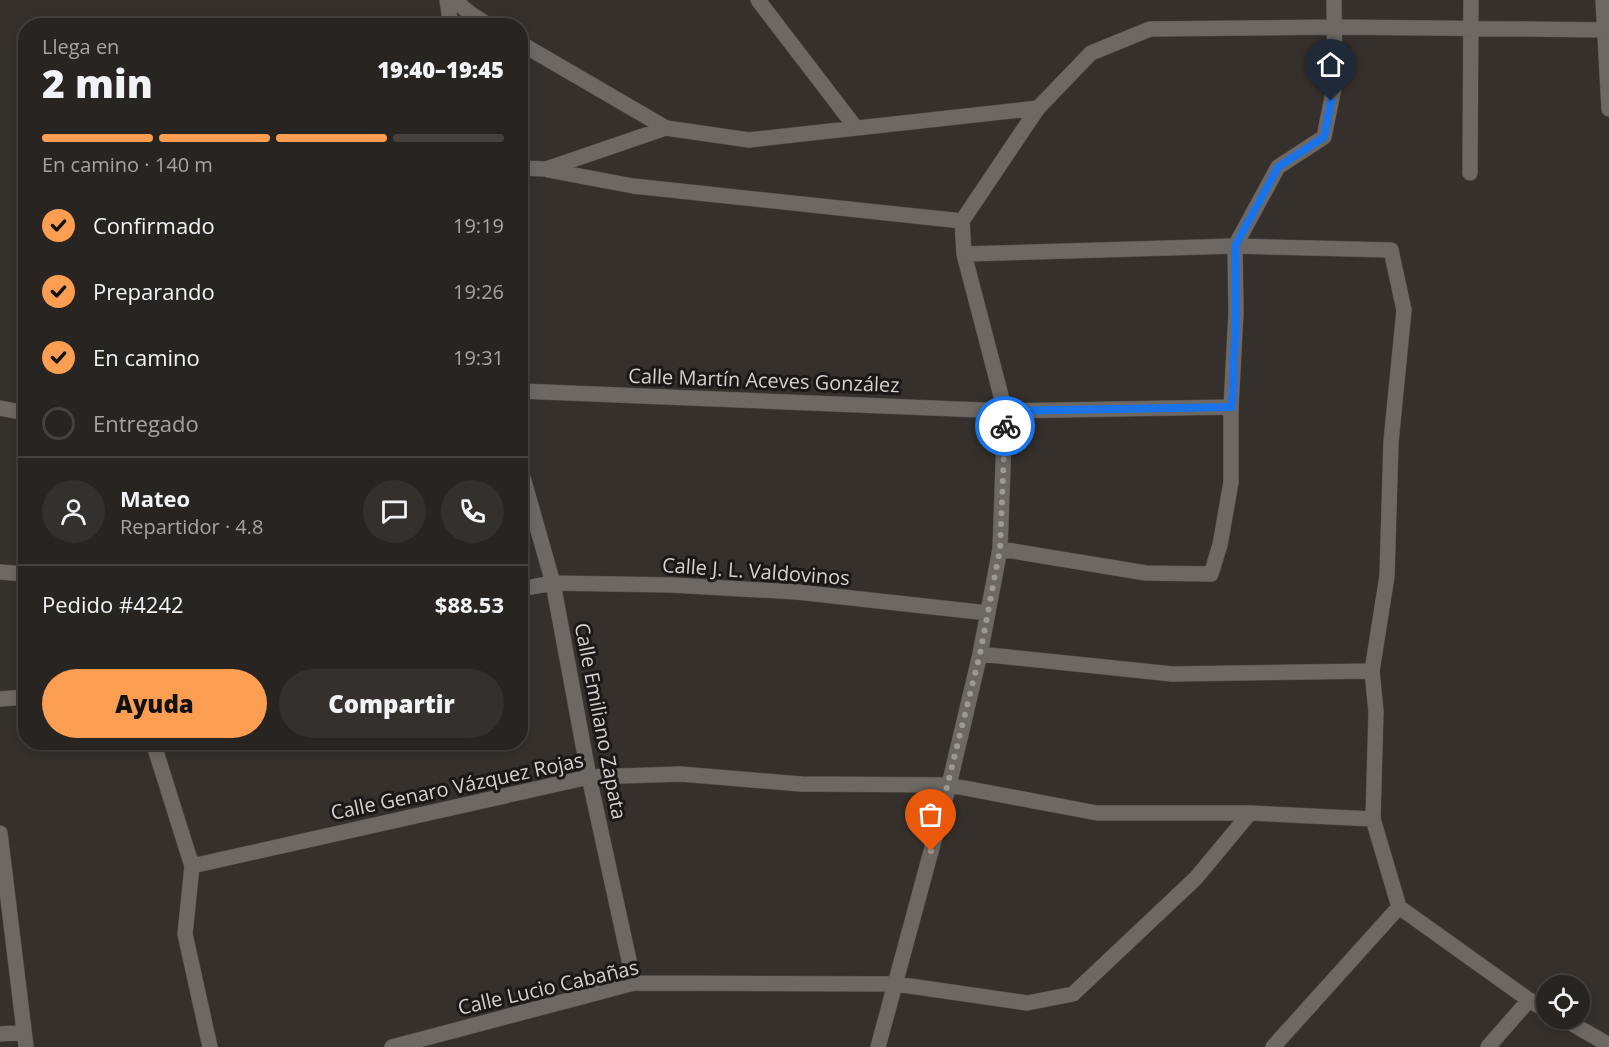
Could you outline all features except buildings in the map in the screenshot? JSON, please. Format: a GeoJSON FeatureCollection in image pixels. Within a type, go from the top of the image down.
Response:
{"type":"FeatureCollection","features":[{"type":"Feature","properties":{"kind":"street"},"geometry":{"type":"LineString","coordinates":[[447,0],[450,18]]}},
{"type":"Feature","properties":{"kind":"street"},"geometry":{"type":"LineString","coordinates":[[454,0],[477,18]]}},
{"type":"Feature","properties":{"kind":"street"},"geometry":{"type":"LineString","coordinates":[[758,0],[856,128]]}},
{"type":"Feature","properties":{"kind":"street"},"geometry":{"type":"LineString","coordinates":[[1000,549],[1146,573],[1211,574],[1220,545],[1231,482],[1236,312],[1235,246],[1278,167],[1324,137],[1335,83],[1334,0]]}},
{"type":"Feature","properties":{"kind":"street"},"geometry":{"type":"LineString","coordinates":[[1470,172],[1472,0]]}},
{"type":"Feature","properties":{"kind":"street"},"geometry":{"type":"LineString","coordinates":[[1603,0],[1609,109]]}},
{"type":"Feature","properties":{"kind":"street"},"geometry":{"type":"LineString","coordinates":[[878,1047],[949,785],[980,654],[1000,549],[1005,411],[964,254],[962,221],[1038,108],[1091,53],[1150,28],[1334,27],[1606,30]]}},
{"type":"Feature","properties":{"kind":"street"},"geometry":{"type":"LineString","coordinates":[[528,48],[666,128],[749,140],[1038,108]]}},
{"type":"Feature","properties":{"kind":"street"},"geometry":{"type":"LineString","coordinates":[[546,169],[666,128]]}},
{"type":"Feature","properties":{"kind":"street"},"geometry":{"type":"LineString","coordinates":[[528,168],[546,169],[633,186],[962,221]]}},
{"type":"Feature","properties":{"kind":"street"},"geometry":{"type":"LineString","coordinates":[[964,254],[1235,246],[1391,250],[1404,310],[1391,442],[1387,576],[1372,671],[1376,712],[1373,819],[1399,906],[1536,1004]]}},
{"type":"Feature","properties":{"kind":"street","name":"Calle Martín Aceves González"},"geometry":{"type":"LineString","coordinates":[[528,391],[1005,411],[1232,407]]}},
{"type":"Feature","properties":{"kind":"street"},"geometry":{"type":"LineString","coordinates":[[0,408],[18,411]]}},
{"type":"Feature","properties":{"kind":"street","name":"Calle Emiliano Zapata"},"geometry":{"type":"LineString","coordinates":[[528,495],[553,583],[589,777],[634,983]]}},
{"type":"Feature","properties":{"kind":"street"},"geometry":{"type":"LineString","coordinates":[[0,572],[18,573]]}},
{"type":"Feature","properties":{"kind":"street","name":"Calle J. L. Valdovinos"},"geometry":{"type":"LineString","coordinates":[[528,588],[553,583],[670,585],[797,591],[988,614]]}},
{"type":"Feature","properties":{"kind":"street"},"geometry":{"type":"LineString","coordinates":[[980,654],[1172,674],[1372,671]]}},
{"type":"Feature","properties":{"kind":"street"},"geometry":{"type":"LineString","coordinates":[[0,699],[18,698]]}},
{"type":"Feature","properties":{"kind":"street"},"geometry":{"type":"LineString","coordinates":[[156,750],[192,866],[185,934],[210,1047]]}},
{"type":"Feature","properties":{"kind":"street","name":"Calle Genaro Vázquez Rojas"},"geometry":{"type":"LineString","coordinates":[[192,866],[589,777],[681,774],[801,784],[949,785],[1097,813],[1250,813],[1373,819]]}},
{"type":"Feature","properties":{"kind":"street","name":"Calle Lucio Cabañas"},"geometry":{"type":"LineString","coordinates":[[392,1047],[634,983],[896,984],[1027,1003],[1073,994],[1196,878],[1250,813]]}},
{"type":"Feature","properties":{"kind":"street"},"geometry":{"type":"LineString","coordinates":[[0,832],[25,1040],[0,1034]]}},
{"type":"Feature","properties":{"kind":"street"},"geometry":{"type":"LineString","coordinates":[[1273,1047],[1399,906]]}},
{"type":"Feature","properties":{"kind":"street"},"geometry":{"type":"LineString","coordinates":[[1488,1047],[1529,1000]]}},
{"type":"Feature","properties":{"kind":"street"},"geometry":{"type":"LineString","coordinates":[[1581,1029],[1609,1045]]}},
{"type":"Feature","properties":{"kind":"way so far"},"geometry":{"type":"LineString","coordinates":[[931,851],[980,654],[1000,549],[1005,426]]}},
{"type":"Feature","properties":{"kind":"route"},"geometry":{"type":"LineString","coordinates":[[1005,426],[1005,411],[1232,407],[1236,312],[1235,246],[1278,167],[1324,137],[1331,101]]}}]}
